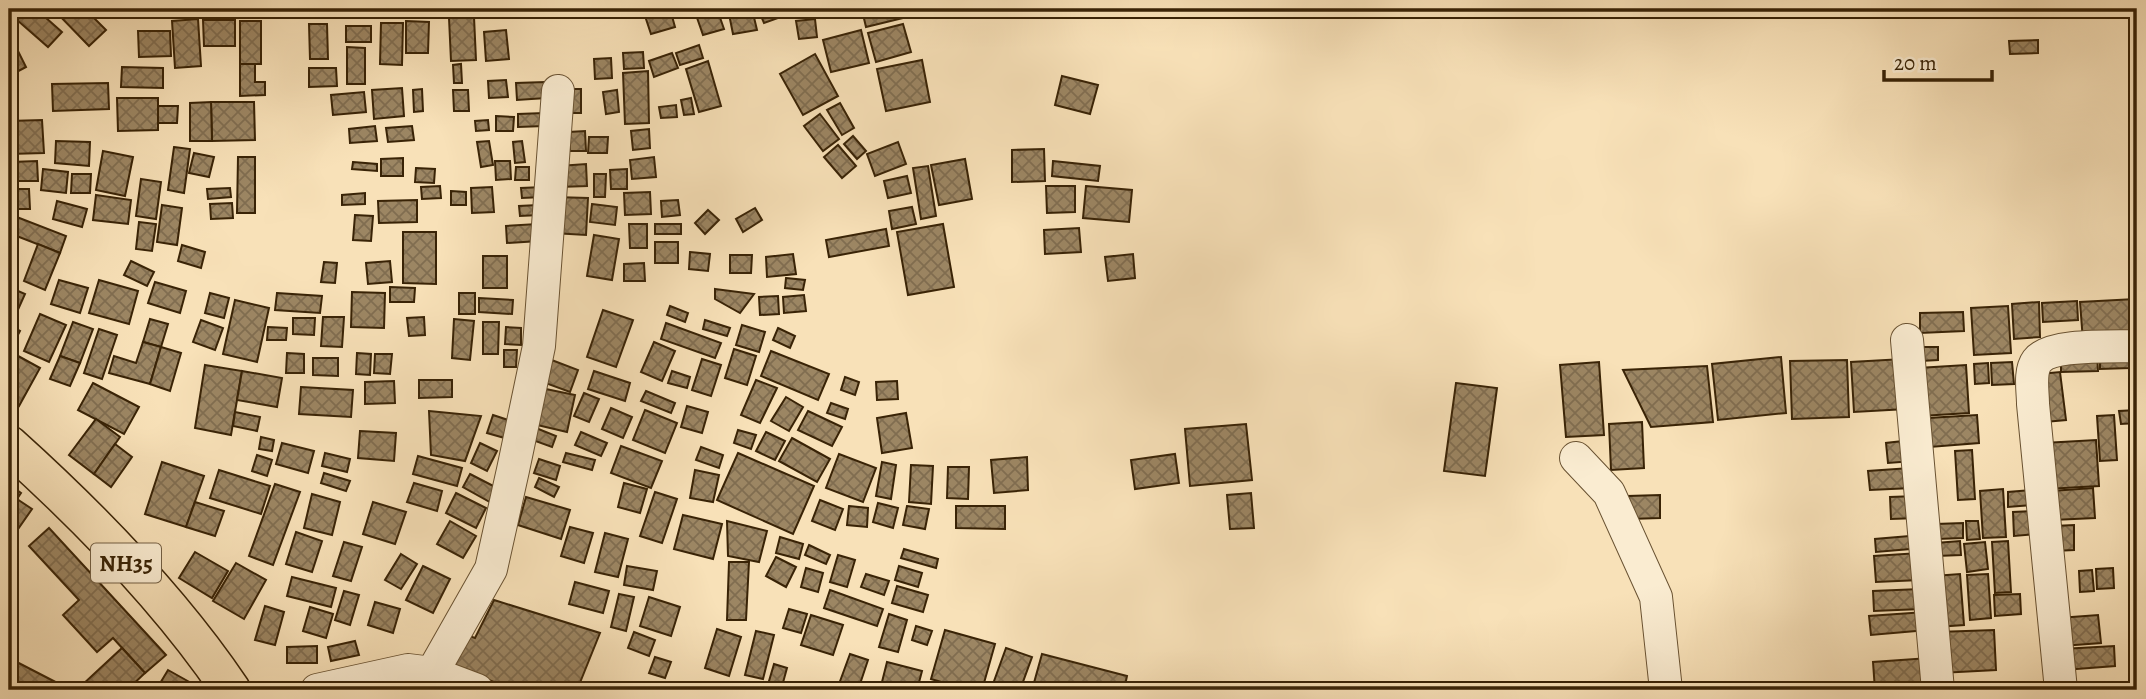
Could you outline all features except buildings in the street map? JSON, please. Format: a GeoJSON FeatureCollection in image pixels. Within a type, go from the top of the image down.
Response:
{"type":"FeatureCollection","features":[{"type":"Feature","properties":{"kind":"highway","name":"NH35"},"geometry":{"type":"LineString","coordinates":[[9,445],[50,482],[198,641],[231,690]]}},
{"type":"Feature","properties":{"kind":"street"},"geometry":{"type":"LineString","coordinates":[[432,673],[491,569],[513,470],[539,346],[558,92]]}},
{"type":"Feature","properties":{"kind":"street"},"geometry":{"type":"LineString","coordinates":[[1907,340],[1938,690]]}},
{"type":"Feature","properties":{"kind":"street"},"geometry":{"type":"LineString","coordinates":[[2061,690],[2033,404],[2033,372],[2036,362],[2045,354],[2058,350],[2137,346]]}},
{"type":"Feature","properties":{"kind":"street"},"geometry":{"type":"LineString","coordinates":[[1576,458],[1609,493],[1656,597],[1666,690]]}},
{"type":"Feature","properties":{"kind":"street"},"geometry":{"type":"LineString","coordinates":[[317,690],[408,670],[432,673],[477,690]]}}]}
